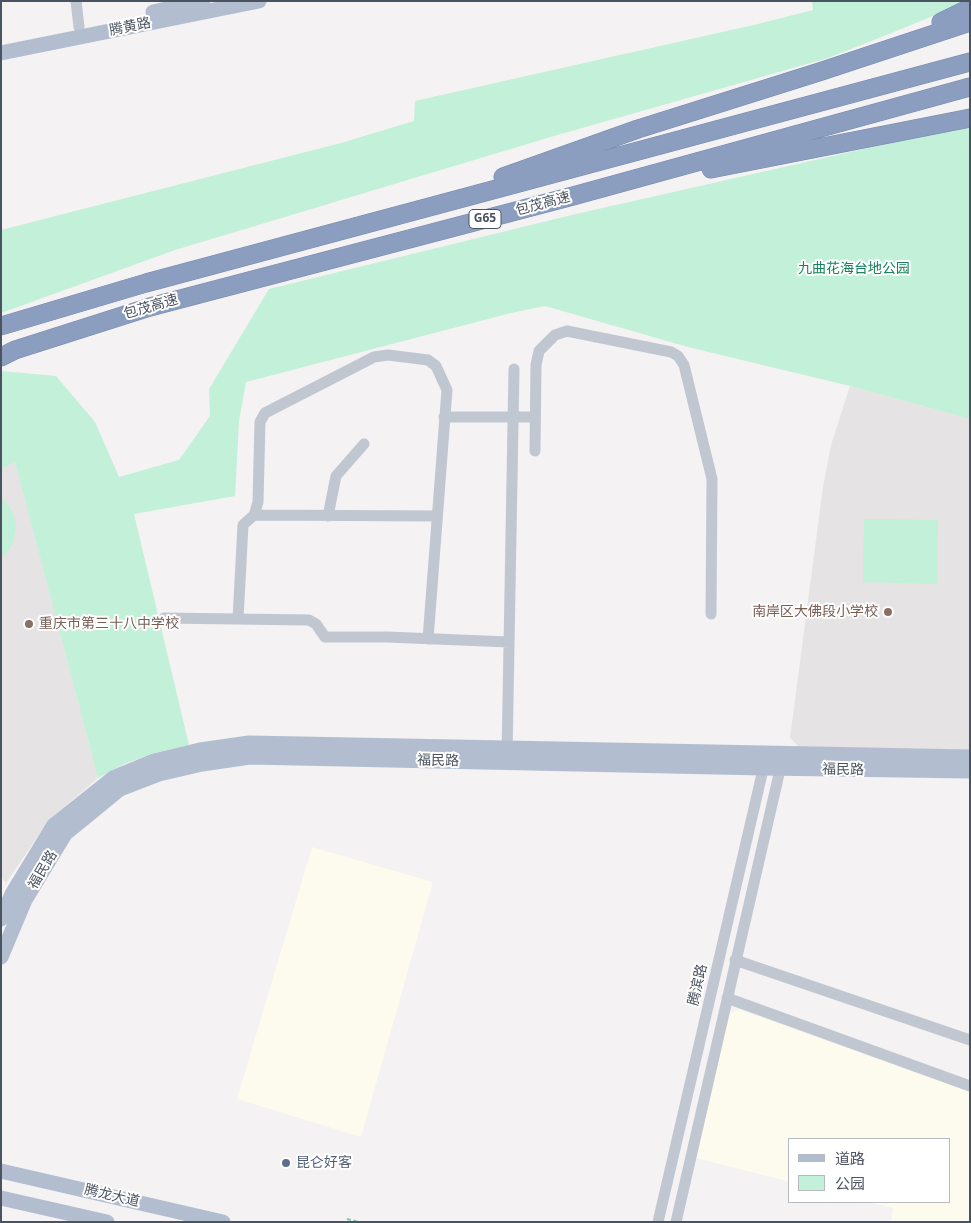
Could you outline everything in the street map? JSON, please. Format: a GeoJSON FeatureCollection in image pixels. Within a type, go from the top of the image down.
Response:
{"type":"FeatureCollection","features":[{"type":"Feature","properties":{"kind":"highway"},"geometry":{"type":"LineString","coordinates":[[861,58],[970,8]]}},
{"type":"Feature","properties":{"kind":"highway"},"geometry":{"type":"LineString","coordinates":[[386,220],[638,129],[970,22]]}},
{"type":"Feature","properties":{"kind":"highway","name":"包茂高速"},"geometry":{"type":"LineString","coordinates":[[1,326],[146,283],[970,62]]}},
{"type":"Feature","properties":{"kind":"highway","name":"包茂高速"},"geometry":{"type":"LineString","coordinates":[[1,357],[15,350],[150,307],[573,196],[970,87]]}},
{"type":"Feature","properties":{"kind":"highway"},"geometry":{"type":"LineString","coordinates":[[573,196],[970,118]]}},
{"type":"Feature","properties":{"kind":"main road","name":"腾黄路"},"geometry":{"type":"LineString","coordinates":[[1,43],[203,1]]}},
{"type":"Feature","properties":{"kind":"main road","name":"腾黄路"},"geometry":{"type":"LineString","coordinates":[[1,54],[259,1]]}},
{"type":"Feature","properties":{"kind":"main road","name":"福民路"},"geometry":{"type":"LineString","coordinates":[[1,919],[12,894],[54,824],[113,778],[154,761],[200,750],[249,743],[507,756]]}},
{"type":"Feature","properties":{"kind":"main road","name":"福民路"},"geometry":{"type":"LineString","coordinates":[[1,957],[25,900],[65,834],[120,789],[158,774],[202,764],[250,758],[507,756],[781,761],[970,757]]}},
{"type":"Feature","properties":{"kind":"main road","name":"福民路"},"geometry":{"type":"LineString","coordinates":[[781,761],[970,771]]}},
{"type":"Feature","properties":{"kind":"main road","name":"腾龙大道"},"geometry":{"type":"LineString","coordinates":[[1,1171],[223,1222]]}},
{"type":"Feature","properties":{"kind":"main road","name":"腾龙大道"},"geometry":{"type":"LineString","coordinates":[[1,1198],[107,1222]]}},
{"type":"Feature","properties":{"kind":"street"},"geometry":{"type":"LineString","coordinates":[[76,1],[78,27]]}},
{"type":"Feature","properties":{"kind":"street"},"geometry":{"type":"LineString","coordinates":[[535,451],[536,365],[539,351],[555,335],[568,331],[672,352],[678,356],[684,365],[712,478],[711,614]]}},
{"type":"Feature","properties":{"kind":"street"},"geometry":{"type":"LineString","coordinates":[[238,619],[243,525],[254,515],[258,502],[260,422],[265,413],[374,357],[388,356],[428,360],[436,366],[447,390],[428,639]]}},
{"type":"Feature","properties":{"kind":"street"},"geometry":{"type":"LineString","coordinates":[[507,756],[514,368]]}},
{"type":"Feature","properties":{"kind":"street"},"geometry":{"type":"LineString","coordinates":[[444,417],[535,417]]}},
{"type":"Feature","properties":{"kind":"street"},"geometry":{"type":"LineString","coordinates":[[328,516],[336,476],[364,444]]}},
{"type":"Feature","properties":{"kind":"street"},"geometry":{"type":"LineString","coordinates":[[254,515],[437,516]]}},
{"type":"Feature","properties":{"kind":"street"},"geometry":{"type":"LineString","coordinates":[[164,618],[309,620],[316,624],[325,636],[509,642]]}},
{"type":"Feature","properties":{"kind":"street","name":"腾滨路"},"geometry":{"type":"LineString","coordinates":[[658,1222],[764,761]]}},
{"type":"Feature","properties":{"kind":"street"},"geometry":{"type":"LineString","coordinates":[[676,1222],[781,761]]}},
{"type":"Feature","properties":{"kind":"street"},"geometry":{"type":"LineString","coordinates":[[735,960],[970,1040]]}},
{"type":"Feature","properties":{"kind":"street"},"geometry":{"type":"LineString","coordinates":[[727,998],[970,1086]]}},
{"type":"Feature","properties":{"kind":"path"},"geometry":{"type":"LineString","coordinates":[[347,1219],[359,1222]]}},
{"type":"Feature","properties":{"kind":"shaded area","name":"南岸区大佛段小学校"},"geometry":{"type":"Polygon","coordinates":[[[850,386],[970,419],[970,751],[800,748],[790,738],[823,487],[831,445],[850,386]]]}},
{"type":"Feature","properties":{"kind":"shaded area","name":"重庆市第三十八中学校"},"geometry":{"type":"Polygon","coordinates":[[[15,461],[98,778],[49,820],[6,883],[1,877],[1,469],[15,461]]]}},
{"type":"Feature","properties":{"kind":"shaded area"},"geometry":{"type":"Polygon","coordinates":[[[312,847],[433,882],[361,1137],[237,1099],[312,847]]]}},
{"type":"Feature","properties":{"kind":"shaded area"},"geometry":{"type":"Polygon","coordinates":[[[738,1009],[970,1092],[970,1222],[891,1222],[893,1208],[872,1203],[951,1203],[951,1138],[788,1138],[788,1181],[696,1158],[728,1015],[738,1009]]]}},
{"type":"Feature","properties":{"kind":"green space"},"geometry":{"type":"Polygon","coordinates":[[[812,1],[964,1],[952,8],[828,58],[554,136],[175,250],[1,313],[1,230],[341,143],[414,121],[415,101],[758,24],[813,10],[812,1]]]}},
{"type":"Feature","properties":{"kind":"green space","name":"九曲花海台地公园"},"geometry":{"type":"Polygon","coordinates":[[[970,125],[970,419],[850,386],[688,347],[545,306],[511,313],[246,382],[239,421],[235,496],[134,514],[189,745],[151,754],[124,764],[98,778],[15,462],[1,469],[1,371],[56,376],[95,422],[119,477],[179,460],[210,416],[209,389],[269,289],[576,214],[970,125]]]}},
{"type":"Feature","properties":{"kind":"green space"},"geometry":{"type":"Polygon","coordinates":[[[1,499],[9,506],[13,513],[16,528],[13,543],[1,558],[1,499]]]}},
{"type":"Feature","properties":{"kind":"green space"},"geometry":{"type":"Polygon","coordinates":[[[864,519],[938,520],[937,584],[863,582],[864,519]]]}},
{"type":"Feature","properties":{"kind":"place","name":"南岸区大佛段小学校"},"geometry":{"type":"Point","coordinates":[888,612]}},
{"type":"Feature","properties":{"kind":"place","name":"重庆市第三十八中学校"},"geometry":{"type":"Point","coordinates":[29,624]}},
{"type":"Feature","properties":{"kind":"place","name":"昆仑好客"},"geometry":{"type":"Point","coordinates":[286,1163]}}]}
